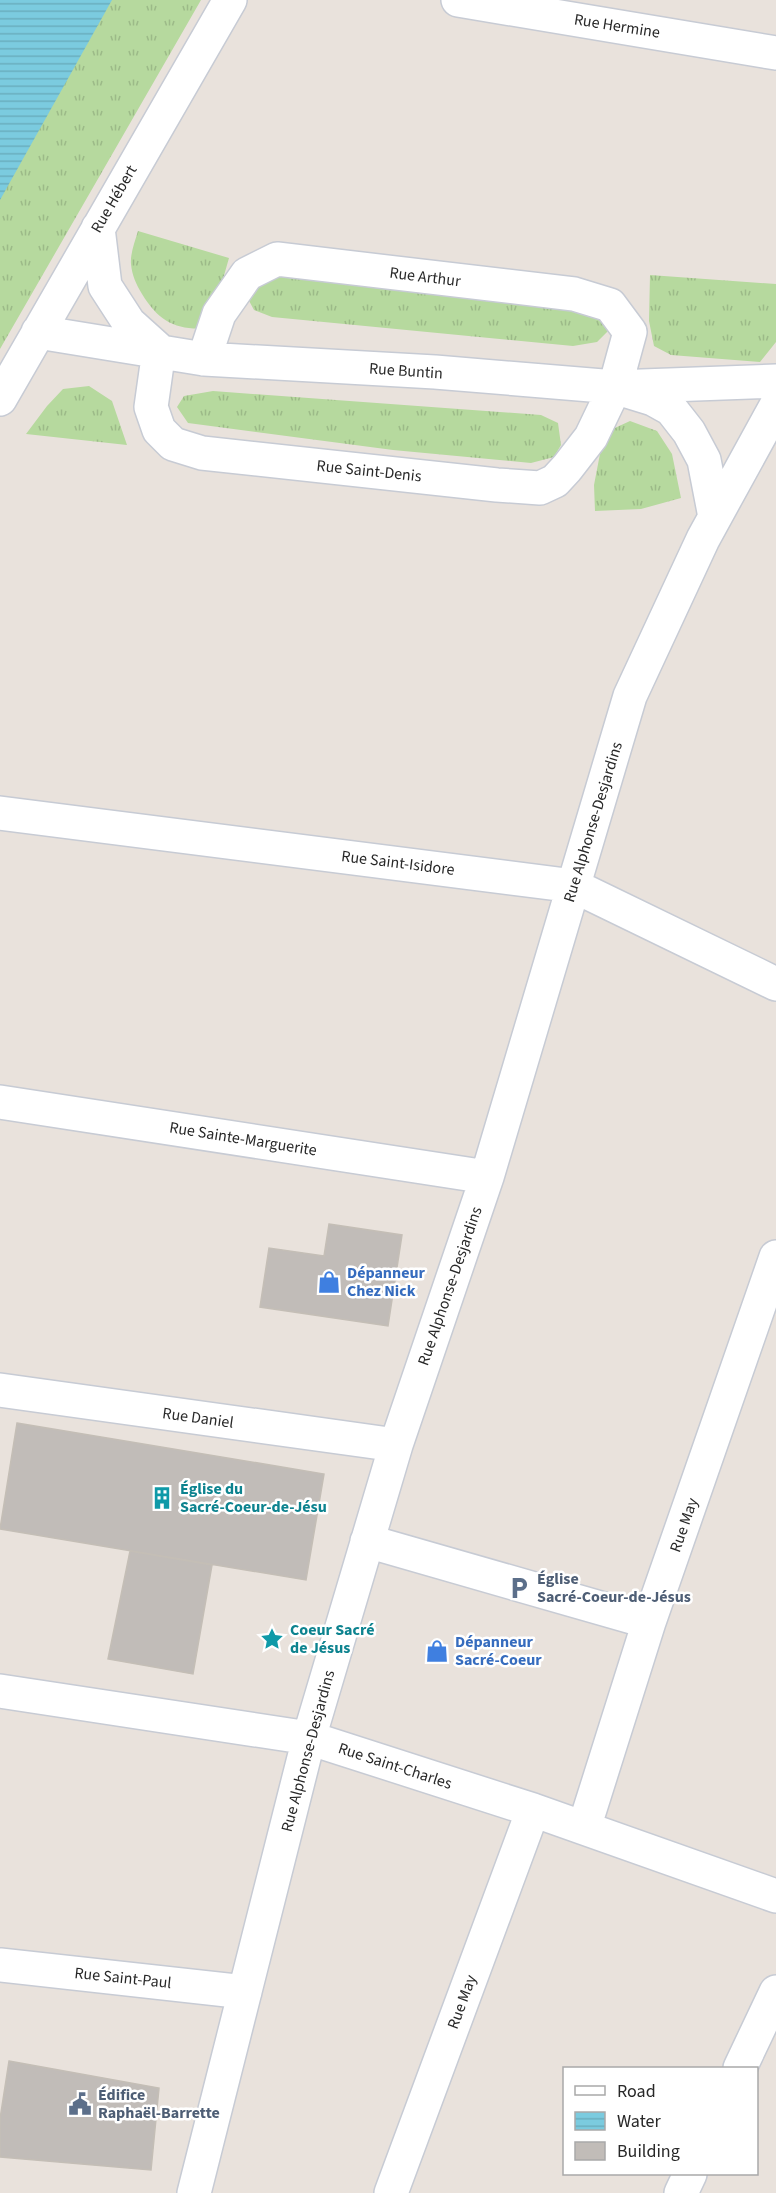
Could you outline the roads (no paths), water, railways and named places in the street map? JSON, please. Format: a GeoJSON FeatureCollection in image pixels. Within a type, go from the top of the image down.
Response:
{"type":"FeatureCollection","features":[{"type":"Feature","properties":{"kind":"street","name":"Rue Hébert"},"geometry":{"type":"LineString","coordinates":[[0,399],[230,0]]}},
{"type":"Feature","properties":{"kind":"street","name":"Rue Hermine"},"geometry":{"type":"LineString","coordinates":[[458,0],[776,53]]}},
{"type":"Feature","properties":{"kind":"street"},"geometry":{"type":"LineString","coordinates":[[98,228],[105,286],[129,323],[159,350]]}},
{"type":"Feature","properties":{"kind":"street","name":"Rue Arthur"},"geometry":{"type":"LineString","coordinates":[[204,359],[219,314],[247,274],[277,259],[574,294],[610,305],[630,332],[615,387]]}},
{"type":"Feature","properties":{"kind":"street","name":"Rue Buntin"},"geometry":{"type":"LineString","coordinates":[[38,332],[204,359],[435,372],[615,387],[776,381]]}},
{"type":"Feature","properties":{"kind":"street","name":"Rue Saint-Denis"},"geometry":{"type":"LineString","coordinates":[[159,350],[151,406],[159,430],[173,444],[202,453],[497,485],[540,488],[555,481],[591,437],[615,387]]}},
{"type":"Feature","properties":{"kind":"street"},"geometry":{"type":"LineString","coordinates":[[615,387],[653,399],[671,409],[689,432],[704,460],[715,517]]}},
{"type":"Feature","properties":{"kind":"street","name":"Rue Alphonse-Desjardins"},"geometry":{"type":"LineString","coordinates":[[194,2193],[309,1738],[396,1445],[487,1177],[630,696],[715,517],[776,406]]}},
{"type":"Feature","properties":{"kind":"street","name":"Rue Saint-Isidore"},"geometry":{"type":"LineString","coordinates":[[0,813],[574,886],[776,984]]}},
{"type":"Feature","properties":{"kind":"street","name":"Rue Sainte-Marguerite"},"geometry":{"type":"LineString","coordinates":[[0,1102],[487,1177]]}},
{"type":"Feature","properties":{"kind":"street","name":"Rue May"},"geometry":{"type":"LineString","coordinates":[[584,1828],[649,1622],[776,1257]]}},
{"type":"Feature","properties":{"kind":"street","name":"Rue Daniel"},"geometry":{"type":"LineString","coordinates":[[0,1390],[396,1445]]}},
{"type":"Feature","properties":{"kind":"street"},"geometry":{"type":"LineString","coordinates":[[367,1541],[649,1622]]}},
{"type":"Feature","properties":{"kind":"street","name":"Rue Saint-Charles"},"geometry":{"type":"LineString","coordinates":[[0,1691],[309,1738],[533,1810],[776,1896]]}},
{"type":"Feature","properties":{"kind":"street","name":"Rue May"},"geometry":{"type":"LineString","coordinates":[[392,2193],[533,1810]]}},
{"type":"Feature","properties":{"kind":"street","name":"Rue Saint-Paul"},"geometry":{"type":"LineString","coordinates":[[0,1965],[245,1992]]}},
{"type":"Feature","properties":{"kind":"street"},"geometry":{"type":"LineString","coordinates":[[740,2067],[776,1992]]}},
{"type":"Feature","properties":{"kind":"street"},"geometry":{"type":"LineString","coordinates":[[681,2193],[690,2175]]}},
{"type":"Feature","properties":{"kind":"water"},"geometry":{"type":"Polygon","coordinates":[[[0,0],[112,0],[0,200],[0,0]]]}},
{"type":"Feature","properties":{"kind":"place","name":"Dépanneur Chez Nick"},"geometry":{"type":"Point","coordinates":[329,1282]}},
{"type":"Feature","properties":{"kind":"place","name":"Église du Sacré-Coeur-de-Jésu"},"geometry":{"type":"Point","coordinates":[162,1498]}},
{"type":"Feature","properties":{"kind":"place","name":"Église Sacré-Coeur-de-Jésus"},"geometry":{"type":"Point","coordinates":[519,1588]}},
{"type":"Feature","properties":{"kind":"place","name":"Coeur Sacré de Jésus"},"geometry":{"type":"Point","coordinates":[272,1639]}},
{"type":"Feature","properties":{"kind":"place","name":"Dépanneur Sacré-Coeur"},"geometry":{"type":"Point","coordinates":[437,1651]}},
{"type":"Feature","properties":{"kind":"place","name":"Édifice Raphaël-Barrette"},"geometry":{"type":"Point","coordinates":[80,2104]}}]}
